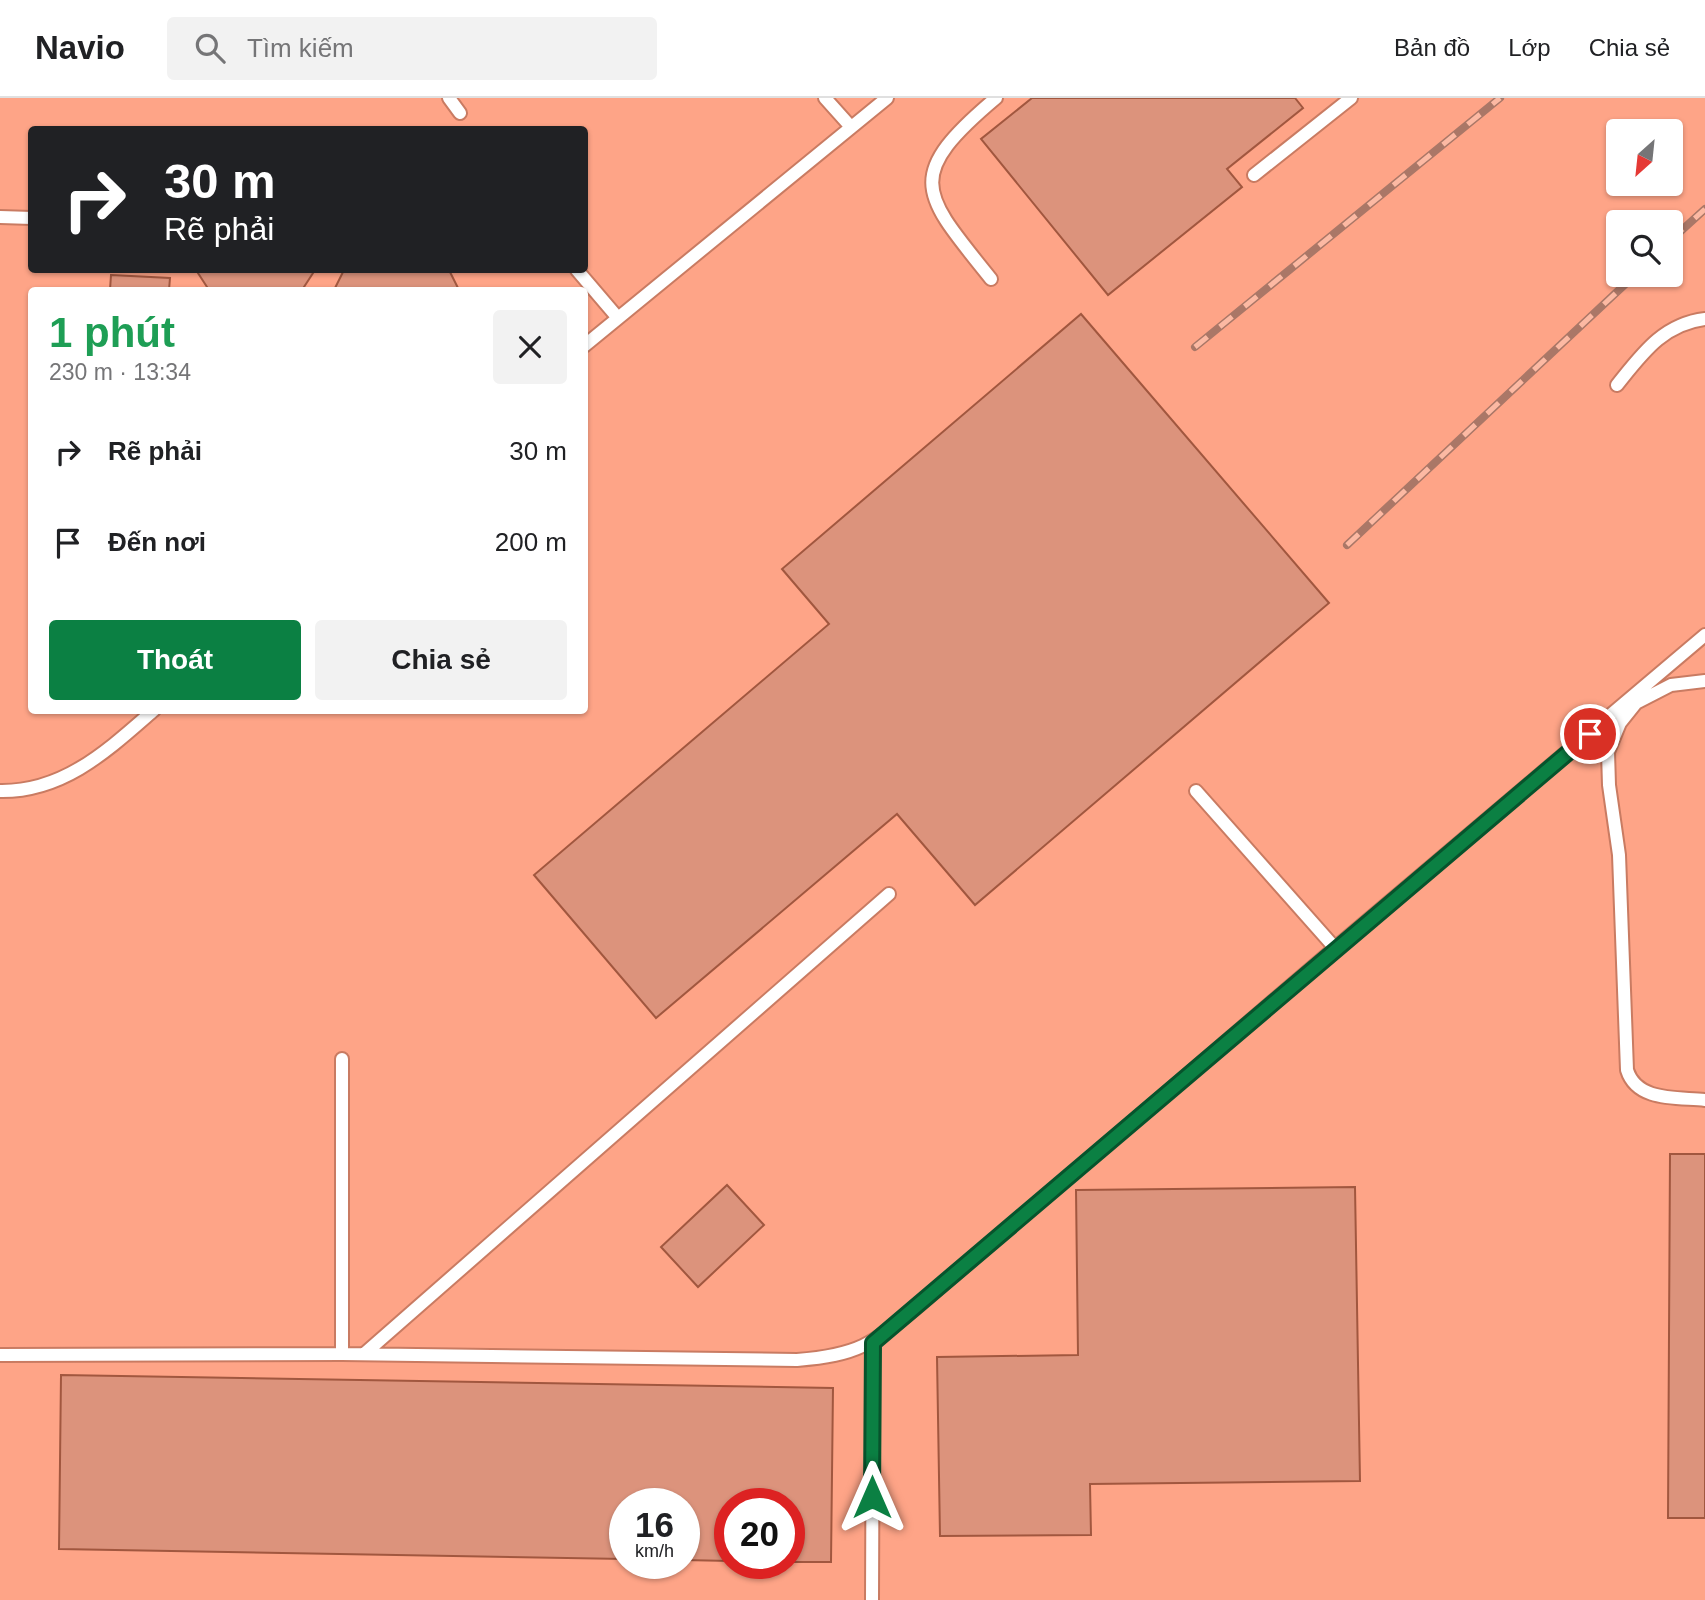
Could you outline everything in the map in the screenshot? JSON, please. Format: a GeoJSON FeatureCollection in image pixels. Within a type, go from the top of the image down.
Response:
{"type":"FeatureCollection","features":[{"type":"Feature","properties":{"kind":"lane"},"geometry":{"type":"LineString","coordinates":[[449,98],[460,113]]}},
{"type":"Feature","properties":{"kind":"lane"},"geometry":{"type":"LineString","coordinates":[[825,98],[851,127]]}},
{"type":"Feature","properties":{"kind":"lane"},"geometry":{"type":"LineString","coordinates":[[588,343],[887,98]]}},
{"type":"Feature","properties":{"kind":"lane"},"geometry":{"type":"LineString","coordinates":[[991,279],[938,212],[932,186],[933,171],[945,146],[996,98]]}},
{"type":"Feature","properties":{"kind":"lane"},"geometry":{"type":"LineString","coordinates":[[1254,175],[1350,98]]}},
{"type":"Feature","properties":{"kind":"lane"},"geometry":{"type":"LineString","coordinates":[[0,217],[28,218]]}},
{"type":"Feature","properties":{"kind":"lane"},"geometry":{"type":"LineString","coordinates":[[580,273],[618,318]]}},
{"type":"Feature","properties":{"kind":"lane"},"geometry":{"type":"LineString","coordinates":[[1617,385],[1660,336],[1675,327],[1705,319]]}},
{"type":"Feature","properties":{"kind":"lane"},"geometry":{"type":"LineString","coordinates":[[0,1355],[364,1354],[797,1360],[837,1357],[873,1343],[1705,635]]}},
{"type":"Feature","properties":{"kind":"lane"},"geometry":{"type":"LineString","coordinates":[[1705,681],[1671,685],[1636,703],[1620,723],[1608,752],[1609,785],[1619,855],[1627,1070],[1630,1081],[1642,1092],[1705,1100]]}},
{"type":"Feature","properties":{"kind":"lane"},"geometry":{"type":"LineString","coordinates":[[0,791],[54,783],[112,745],[149,714]]}},
{"type":"Feature","properties":{"kind":"lane"},"geometry":{"type":"LineString","coordinates":[[1196,791],[1335,948]]}},
{"type":"Feature","properties":{"kind":"lane"},"geometry":{"type":"LineString","coordinates":[[364,1354],[889,894]]}},
{"type":"Feature","properties":{"kind":"lane"},"geometry":{"type":"LineString","coordinates":[[342,1059],[342,1354]]}},
{"type":"Feature","properties":{"kind":"lane"},"geometry":{"type":"LineString","coordinates":[[872,1600],[873,1343]]}},
{"type":"Feature","properties":{"kind":"shaded area"},"geometry":{"type":"Polygon","coordinates":[[[0,98],[1705,98],[1705,1600],[0,1600],[0,98]]]}},
{"type":"Feature","properties":{"kind":"building"},"geometry":{"type":"Polygon","coordinates":[[[1032,98],[1295,98],[1303,108],[1227,169],[1242,187],[1108,295],[981,139],[1032,98]]]}},
{"type":"Feature","properties":{"kind":"building"},"geometry":{"type":"Polygon","coordinates":[[[198,273],[313,273],[304,287],[207,287],[198,273]]]}},
{"type":"Feature","properties":{"kind":"building"},"geometry":{"type":"Polygon","coordinates":[[[342,273],[450,273],[458,287],[336,287],[342,273]]]}},
{"type":"Feature","properties":{"kind":"building"},"geometry":{"type":"Polygon","coordinates":[[[111,275],[170,278],[169,287],[110,287],[111,275]]]}},
{"type":"Feature","properties":{"kind":"building"},"geometry":{"type":"Polygon","coordinates":[[[1081,314],[1329,603],[975,905],[897,814],[656,1018],[534,875],[829,624],[782,569],[1081,314]]]}},
{"type":"Feature","properties":{"kind":"building"},"geometry":{"type":"Polygon","coordinates":[[[1670,1154],[1705,1154],[1705,1518],[1668,1518],[1670,1154]]]}},
{"type":"Feature","properties":{"kind":"building"},"geometry":{"type":"Polygon","coordinates":[[[727,1185],[764,1225],[698,1287],[661,1247],[727,1185]]]}},
{"type":"Feature","properties":{"kind":"building"},"geometry":{"type":"Polygon","coordinates":[[[1355,1187],[1360,1481],[1090,1484],[1091,1535],[940,1536],[937,1357],[1078,1355],[1076,1190],[1355,1187]]]}},
{"type":"Feature","properties":{"kind":"building"},"geometry":{"type":"Polygon","coordinates":[[[61,1375],[833,1388],[831,1562],[805,1562],[805,1488],[714,1488],[714,1561],[700,1560],[700,1488],[609,1488],[609,1559],[59,1549],[61,1375]]]}},
{"type":"Feature","properties":{"kind":"railway"},"geometry":{"type":"LineString","coordinates":[[1195,347],[1500,98]]}},
{"type":"Feature","properties":{"kind":"railway"},"geometry":{"type":"LineString","coordinates":[[1683,229],[1705,209]]}},
{"type":"Feature","properties":{"kind":"railway"},"geometry":{"type":"LineString","coordinates":[[1347,545],[1622,287]]}},
{"type":"Feature","properties":{"kind":"route"},"geometry":{"type":"LineString","coordinates":[[872,1497],[873,1343],[1590,734]]}}]}
